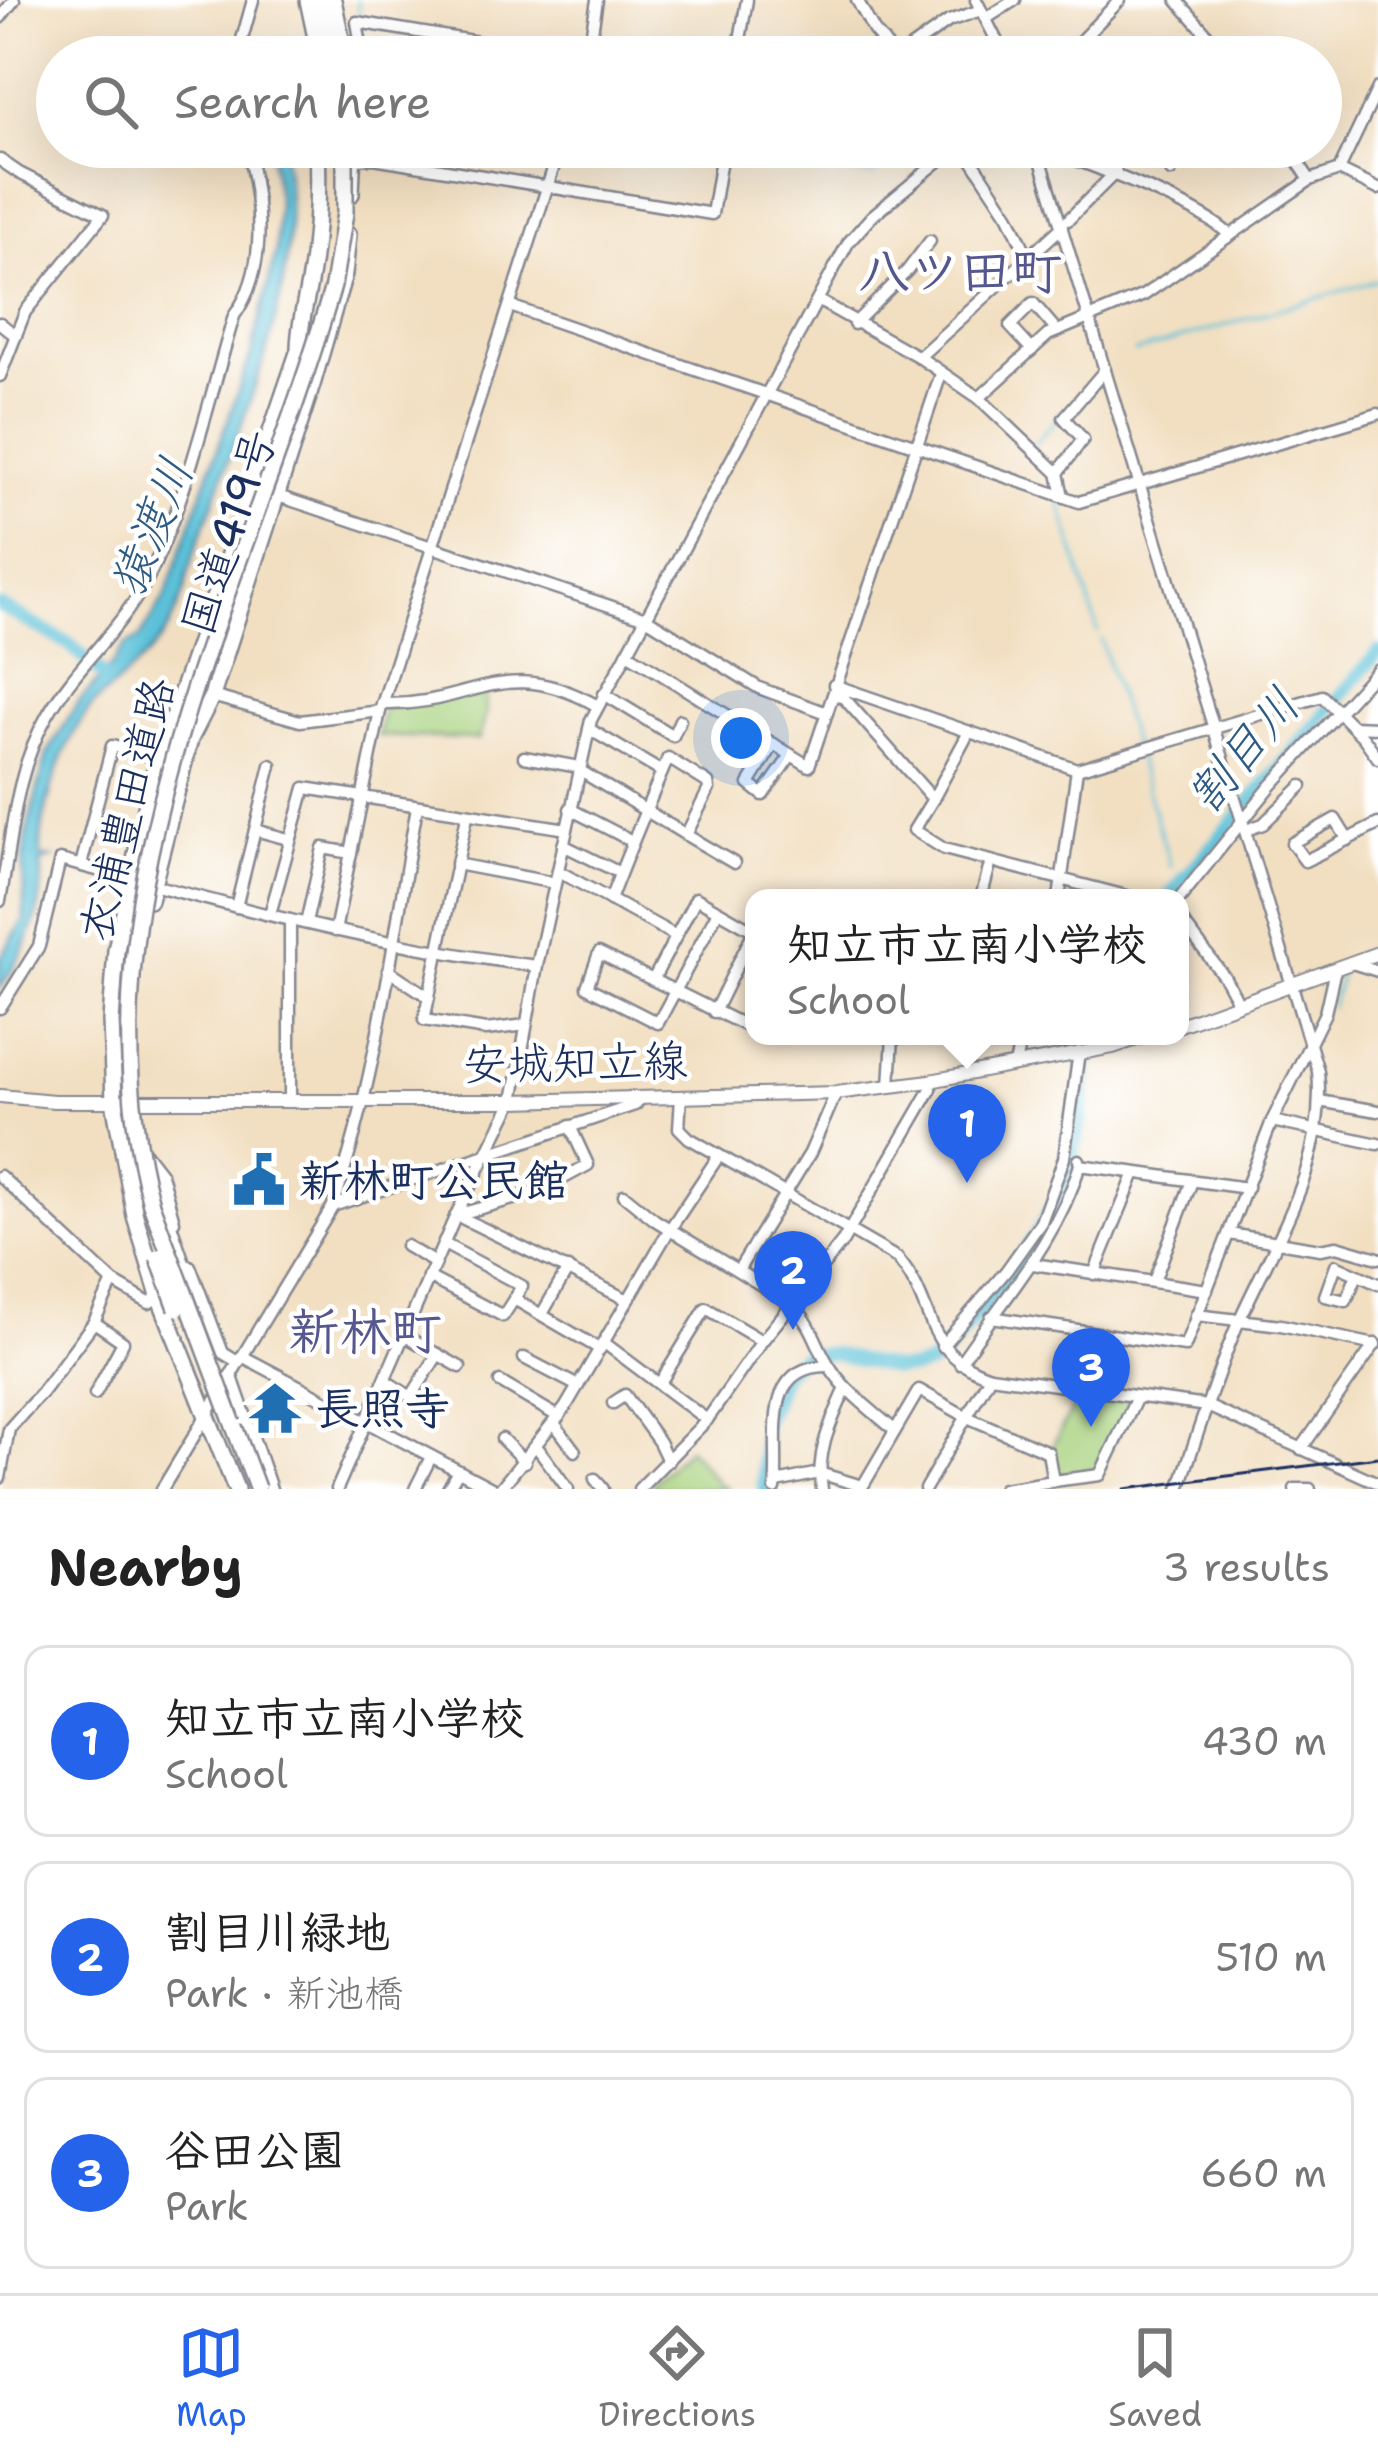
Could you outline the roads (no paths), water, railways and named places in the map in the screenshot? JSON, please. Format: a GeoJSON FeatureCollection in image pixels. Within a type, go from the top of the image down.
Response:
{"type":"FeatureCollection","features":[{"type":"Feature","properties":{"kind":"highway"},"geometry":{"type":"LineString","coordinates":[[333,0],[341,36]]}},
{"type":"Feature","properties":{"kind":"highway"},"geometry":{"type":"LineString","coordinates":[[310,2],[310,36]]}},
{"type":"Feature","properties":{"kind":"highway"},"geometry":{"type":"LineString","coordinates":[[310,2],[321,36]]}},
{"type":"Feature","properties":{"kind":"highway","name":"国道419号"},"geometry":{"type":"LineString","coordinates":[[233,1489],[224,1454],[159,1296],[125,1174],[109,1058],[111,1021],[116,950],[129,879],[162,747],[298,350],[315,227],[316,168]]}},
{"type":"Feature","properties":{"kind":"highway"},"geometry":{"type":"LineString","coordinates":[[298,350],[318,266],[325,168]]}},
{"type":"Feature","properties":{"kind":"highway","name":"衣浦豊田道路"},"geometry":{"type":"LineString","coordinates":[[254,1489],[166,1280],[144,1211],[124,1092],[121,992],[141,866],[175,734],[292,396],[320,298],[343,168]]}},
{"type":"Feature","properties":{"kind":"highway","name":"衣浦豊田道路"},"geometry":{"type":"LineString","coordinates":[[254,1489],[151,1204],[140,1163],[130,1085],[127,1016],[140,897],[166,790],[333,286],[345,213],[346,168]]}},
{"type":"Feature","properties":{"kind":"highway","name":"国道419号"},"geometry":{"type":"LineString","coordinates":[[254,1489],[252,1455],[145,1152],[138,1100],[137,994],[152,887],[190,740],[278,496],[344,274],[347,168]]}},
{"type":"Feature","properties":{"kind":"highway","name":"衣浦豊田道路"},"geometry":{"type":"LineString","coordinates":[[210,691],[285,459],[302,388]]}},
{"type":"Feature","properties":{"kind":"main road"},"geometry":{"type":"LineString","coordinates":[[1189,1022],[1378,953]]}},
{"type":"Feature","properties":{"kind":"main road","name":"安城知立線"},"geometry":{"type":"LineString","coordinates":[[0,1096],[114,1101],[513,1101],[836,1093],[930,1081],[1110,1045]]}},
{"type":"Feature","properties":{"kind":"street"},"geometry":{"type":"LineString","coordinates":[[0,18],[14,0]]}},
{"type":"Feature","properties":{"kind":"street"},"geometry":{"type":"LineString","coordinates":[[243,36],[253,0]]}},
{"type":"Feature","properties":{"kind":"street"},"geometry":{"type":"LineString","coordinates":[[591,36],[597,0]]}},
{"type":"Feature","properties":{"kind":"street"},"geometry":{"type":"LineString","coordinates":[[741,36],[747,0]]}},
{"type":"Feature","properties":{"kind":"street"},"geometry":{"type":"LineString","coordinates":[[857,0],[880,36]]}},
{"type":"Feature","properties":{"kind":"street"},"geometry":{"type":"LineString","coordinates":[[928,36],[950,21],[1016,0]]}},
{"type":"Feature","properties":{"kind":"street"},"geometry":{"type":"LineString","coordinates":[[1092,36],[1120,0]]}},
{"type":"Feature","properties":{"kind":"street"},"geometry":{"type":"LineString","coordinates":[[1177,0],[1209,36]]}},
{"type":"Feature","properties":{"kind":"street"},"geometry":{"type":"LineString","coordinates":[[981,9],[994,36]]}},
{"type":"Feature","properties":{"kind":"street"},"geometry":{"type":"LineString","coordinates":[[359,36],[357,22],[442,36]]}},
{"type":"Feature","properties":{"kind":"street"},"geometry":{"type":"LineString","coordinates":[[1342,164],[1378,88]]}},
{"type":"Feature","properties":{"kind":"street"},"geometry":{"type":"LineString","coordinates":[[0,160],[103,214],[36,294],[1,373]]}},
{"type":"Feature","properties":{"kind":"street"},"geometry":{"type":"LineString","coordinates":[[0,901],[12,815],[26,760],[48,713],[119,626],[154,567],[234,316],[248,296],[259,235],[251,168]]}},
{"type":"Feature","properties":{"kind":"street"},"geometry":{"type":"LineString","coordinates":[[453,168],[712,214],[720,168]]}},
{"type":"Feature","properties":{"kind":"street"},"geometry":{"type":"LineString","coordinates":[[334,931],[381,707],[554,168]]}},
{"type":"Feature","properties":{"kind":"street"},"geometry":{"type":"LineString","coordinates":[[337,1489],[456,1215],[513,1101],[570,809],[589,729],[601,700],[854,234],[936,168]]}},
{"type":"Feature","properties":{"kind":"street"},"geometry":{"type":"LineString","coordinates":[[975,168],[1009,215],[1028,255]]}},
{"type":"Feature","properties":{"kind":"street"},"geometry":{"type":"LineString","coordinates":[[1045,168],[1312,1042],[1319,1101],[1303,1189],[1240,1320],[1179,1489]]}},
{"type":"Feature","properties":{"kind":"street"},"geometry":{"type":"LineString","coordinates":[[1094,168],[1213,221],[1230,236]]}},
{"type":"Feature","properties":{"kind":"street"},"geometry":{"type":"LineString","coordinates":[[1113,168],[1115,176]]}},
{"type":"Feature","properties":{"kind":"street"},"geometry":{"type":"LineString","coordinates":[[1302,168],[1310,180]]}},
{"type":"Feature","properties":{"kind":"street"},"geometry":{"type":"LineString","coordinates":[[979,398],[1057,331],[1144,295],[1310,180],[1339,170],[1378,189]]}},
{"type":"Feature","properties":{"kind":"street"},"geometry":{"type":"LineString","coordinates":[[919,358],[1115,176]]}},
{"type":"Feature","properties":{"kind":"street"},"geometry":{"type":"LineString","coordinates":[[854,324],[930,241]]}},
{"type":"Feature","properties":{"kind":"street"},"geometry":{"type":"LineString","coordinates":[[819,302],[979,398],[1058,473],[1063,496]]}},
{"type":"Feature","properties":{"kind":"street"},"geometry":{"type":"LineString","coordinates":[[1032,350],[1010,326],[1033,303],[1057,331]]}},
{"type":"Feature","properties":{"kind":"street"},"geometry":{"type":"LineString","coordinates":[[510,307],[1084,502],[1378,414]]}},
{"type":"Feature","properties":{"kind":"street"},"geometry":{"type":"LineString","coordinates":[[0,323],[16,337]]}},
{"type":"Feature","properties":{"kind":"street"},"geometry":{"type":"LineString","coordinates":[[1058,473],[1083,439],[1064,418],[1105,370]]}},
{"type":"Feature","properties":{"kind":"street"},"geometry":{"type":"LineString","coordinates":[[627,653],[809,766],[941,374]]}},
{"type":"Feature","properties":{"kind":"street"},"geometry":{"type":"LineString","coordinates":[[278,496],[646,618],[759,688],[826,713]]}},
{"type":"Feature","properties":{"kind":"street"},"geometry":{"type":"LineString","coordinates":[[1188,889],[1245,826],[1270,787],[1378,669]]}},
{"type":"Feature","properties":{"kind":"street"},"geometry":{"type":"LineString","coordinates":[[210,691],[300,721],[427,700],[495,682],[538,681],[601,700],[674,736],[680,720]]}},
{"type":"Feature","properties":{"kind":"street"},"geometry":{"type":"LineString","coordinates":[[834,689],[1077,770],[1315,697],[1326,699],[1378,758]]}},
{"type":"Feature","properties":{"kind":"street"},"geometry":{"type":"LineString","coordinates":[[834,689],[933,799]]}},
{"type":"Feature","properties":{"kind":"street"},"geometry":{"type":"LineString","coordinates":[[1352,726],[1378,728]]}},
{"type":"Feature","properties":{"kind":"street"},"geometry":{"type":"LineString","coordinates":[[589,729],[662,772]]}},
{"type":"Feature","properties":{"kind":"street"},"geometry":{"type":"LineString","coordinates":[[969,732],[914,830],[944,849],[1102,889]]}},
{"type":"Feature","properties":{"kind":"street"},"geometry":{"type":"LineString","coordinates":[[774,744],[749,784],[763,795],[791,755]]}},
{"type":"Feature","properties":{"kind":"street"},"geometry":{"type":"LineString","coordinates":[[81,866],[112,746],[153,757]]}},
{"type":"Feature","properties":{"kind":"street"},"geometry":{"type":"LineString","coordinates":[[524,757],[579,768],[734,863]]}},
{"type":"Feature","properties":{"kind":"street"},"geometry":{"type":"LineString","coordinates":[[610,900],[668,758],[710,788],[686,835]]}},
{"type":"Feature","properties":{"kind":"street"},"geometry":{"type":"LineString","coordinates":[[236,907],[271,765]]}},
{"type":"Feature","properties":{"kind":"street"},"geometry":{"type":"LineString","coordinates":[[1061,889],[1077,770]]}},
{"type":"Feature","properties":{"kind":"street"},"geometry":{"type":"LineString","coordinates":[[1245,826],[1263,824],[1302,786]]}},
{"type":"Feature","properties":{"kind":"street"},"geometry":{"type":"LineString","coordinates":[[270,914],[305,788],[566,829]]}},
{"type":"Feature","properties":{"kind":"street"},"geometry":{"type":"LineString","coordinates":[[162,1489],[333,1206],[348,1163],[417,807]]}},
{"type":"Feature","properties":{"kind":"street"},"geometry":{"type":"LineString","coordinates":[[570,809],[632,842]]}},
{"type":"Feature","properties":{"kind":"street"},"geometry":{"type":"LineString","coordinates":[[467,816],[424,1020],[486,1030],[526,1025]]}},
{"type":"Feature","properties":{"kind":"street"},"geometry":{"type":"LineString","coordinates":[[1348,841],[1335,819],[1292,843],[1305,861],[1348,841],[1378,824]]}},
{"type":"Feature","properties":{"kind":"street"},"geometry":{"type":"LineString","coordinates":[[255,830],[288,839]]}},
{"type":"Feature","properties":{"kind":"street"},"geometry":{"type":"LineString","coordinates":[[563,845],[620,873]]}},
{"type":"Feature","properties":{"kind":"street"},"geometry":{"type":"LineString","coordinates":[[307,923],[323,848],[351,853]]}},
{"type":"Feature","properties":{"kind":"street"},"geometry":{"type":"LineString","coordinates":[[0,1007],[39,946],[60,860],[392,945],[537,966]]}},
{"type":"Feature","properties":{"kind":"street"},"geometry":{"type":"LineString","coordinates":[[984,889],[992,861]]}},
{"type":"Feature","properties":{"kind":"street"},"geometry":{"type":"LineString","coordinates":[[456,864],[556,877],[676,936]]}},
{"type":"Feature","properties":{"kind":"street"},"geometry":{"type":"LineString","coordinates":[[652,980],[695,898],[745,926]]}},
{"type":"Feature","properties":{"kind":"street"},"geometry":{"type":"LineString","coordinates":[[718,911],[676,992],[658,1023],[587,987],[599,953],[676,992],[714,1012],[745,1026]]}},
{"type":"Feature","properties":{"kind":"street"},"geometry":{"type":"LineString","coordinates":[[290,920],[290,1101]]}},
{"type":"Feature","properties":{"kind":"street"},"geometry":{"type":"LineString","coordinates":[[1189,930],[1239,1004]]}},
{"type":"Feature","properties":{"kind":"street"},"geometry":{"type":"LineString","coordinates":[[714,1012],[745,949]]}},
{"type":"Feature","properties":{"kind":"street"},"geometry":{"type":"LineString","coordinates":[[1352,963],[1378,970]]}},
{"type":"Feature","properties":{"kind":"street"},"geometry":{"type":"LineString","coordinates":[[991,1317],[1185,1346],[1272,1121],[1328,1002],[1335,969]]}},
{"type":"Feature","properties":{"kind":"street"},"geometry":{"type":"LineString","coordinates":[[388,970],[429,997]]}},
{"type":"Feature","properties":{"kind":"street"},"geometry":{"type":"LineString","coordinates":[[890,1086],[892,1045]]}},
{"type":"Feature","properties":{"kind":"street"},"geometry":{"type":"LineString","coordinates":[[1015,1065],[1019,1045]]}},
{"type":"Feature","properties":{"kind":"street"},"geometry":{"type":"LineString","coordinates":[[949,1354],[1027,1244],[1050,1202],[1086,1051]]}},
{"type":"Feature","properties":{"kind":"street"},"geometry":{"type":"LineString","coordinates":[[639,1489],[707,1420],[851,1228],[931,1089],[930,1081]]}},
{"type":"Feature","properties":{"kind":"street"},"geometry":{"type":"LineString","coordinates":[[739,1270],[810,1153],[836,1093]]}},
{"type":"Feature","properties":{"kind":"street"},"geometry":{"type":"LineString","coordinates":[[681,1097],[679,1128],[718,1157],[897,1258],[910,1272],[928,1322],[949,1354],[990,1376],[1208,1406],[1378,1486]]}},
{"type":"Feature","properties":{"kind":"street"},"geometry":{"type":"LineString","coordinates":[[333,1206],[635,1105],[641,1098]]}},
{"type":"Feature","properties":{"kind":"street"},"geometry":{"type":"LineString","coordinates":[[1319,1101],[1378,1111]]}},
{"type":"Feature","properties":{"kind":"street"},"geometry":{"type":"LineString","coordinates":[[1272,1121],[1378,1144]]}},
{"type":"Feature","properties":{"kind":"street"},"geometry":{"type":"LineString","coordinates":[[456,1215],[538,1192],[588,1165],[570,1126]]}},
{"type":"Feature","properties":{"kind":"street"},"geometry":{"type":"LineString","coordinates":[[145,1152],[161,1174],[223,1353],[237,1364],[497,1489],[525,1462],[556,1420],[718,1157]]}},
{"type":"Feature","properties":{"kind":"street"},"geometry":{"type":"LineString","coordinates":[[1064,1158],[1247,1188]]}},
{"type":"Feature","properties":{"kind":"street"},"geometry":{"type":"LineString","coordinates":[[949,1354],[991,1317],[1033,1264],[1066,1208],[1080,1163]]}},
{"type":"Feature","properties":{"kind":"street"},"geometry":{"type":"LineString","coordinates":[[1094,1274],[1136,1172]]}},
{"type":"Feature","properties":{"kind":"street"},"geometry":{"type":"LineString","coordinates":[[0,1176],[113,1282],[149,1303],[159,1296]]}},
{"type":"Feature","properties":{"kind":"street"},"geometry":{"type":"LineString","coordinates":[[1154,1281],[1192,1181]]}},
{"type":"Feature","properties":{"kind":"street"},"geometry":{"type":"LineString","coordinates":[[624,1195],[792,1304],[809,1321],[828,1364],[846,1388],[894,1430]]}},
{"type":"Feature","properties":{"kind":"street"},"geometry":{"type":"LineString","coordinates":[[456,1215],[628,1300]]}},
{"type":"Feature","properties":{"kind":"street"},"geometry":{"type":"LineString","coordinates":[[1228,1234],[1320,1249],[1337,1246],[1378,1258]]}},
{"type":"Feature","properties":{"kind":"street"},"geometry":{"type":"LineString","coordinates":[[428,1277],[502,1316],[522,1286],[444,1244]]}},
{"type":"Feature","properties":{"kind":"street"},"geometry":{"type":"LineString","coordinates":[[406,1246],[435,1263]]}},
{"type":"Feature","properties":{"kind":"street"},"geometry":{"type":"LineString","coordinates":[[1033,1264],[1207,1290]]}},
{"type":"Feature","properties":{"kind":"street"},"geometry":{"type":"LineString","coordinates":[[542,1314],[568,1269]]}},
{"type":"Feature","properties":{"kind":"street"},"geometry":{"type":"LineString","coordinates":[[1357,1275],[1378,1284]]}},
{"type":"Feature","properties":{"kind":"street"},"geometry":{"type":"LineString","coordinates":[[0,1478],[9,1429],[43,1392],[94,1322],[113,1282]]}},
{"type":"Feature","properties":{"kind":"street"},"geometry":{"type":"LineString","coordinates":[[514,1298],[660,1383],[707,1420]]}},
{"type":"Feature","properties":{"kind":"street"},"geometry":{"type":"LineString","coordinates":[[660,1383],[706,1308],[762,1342]]}},
{"type":"Feature","properties":{"kind":"street"},"geometry":{"type":"LineString","coordinates":[[1196,1315],[1376,1342],[1301,1449]]}},
{"type":"Feature","properties":{"kind":"street"},"geometry":{"type":"LineString","coordinates":[[94,1322],[122,1342],[94,1394]]}},
{"type":"Feature","properties":{"kind":"street"},"geometry":{"type":"LineString","coordinates":[[1070,1388],[1082,1330]]}},
{"type":"Feature","properties":{"kind":"street"},"geometry":{"type":"LineString","coordinates":[[405,1336],[460,1367]]}},
{"type":"Feature","properties":{"kind":"street"},"geometry":{"type":"LineString","coordinates":[[386,1381],[411,1397],[438,1354]]}},
{"type":"Feature","properties":{"kind":"street"},"geometry":{"type":"LineString","coordinates":[[524,1358],[578,1386]]}},
{"type":"Feature","properties":{"kind":"street"},"geometry":{"type":"LineString","coordinates":[[1364,1360],[1378,1368]]}},
{"type":"Feature","properties":{"kind":"street"},"geometry":{"type":"LineString","coordinates":[[237,1364],[271,1489]]}},
{"type":"Feature","properties":{"kind":"street"},"geometry":{"type":"LineString","coordinates":[[828,1364],[810,1366],[790,1380],[774,1423],[776,1486],[819,1474],[861,1487],[919,1390],[1048,1452],[1053,1481]]}},
{"type":"Feature","properties":{"kind":"street"},"geometry":{"type":"LineString","coordinates":[[926,1489],[990,1376]]}},
{"type":"Feature","properties":{"kind":"street"},"geometry":{"type":"LineString","coordinates":[[500,1382],[556,1420],[575,1450]]}},
{"type":"Feature","properties":{"kind":"street"},"geometry":{"type":"LineString","coordinates":[[822,1489],[819,1474],[826,1433],[846,1388]]}},
{"type":"Feature","properties":{"kind":"street"},"geometry":{"type":"LineString","coordinates":[[613,1403],[625,1395],[668,1461]]}},
{"type":"Feature","properties":{"kind":"street"},"geometry":{"type":"LineString","coordinates":[[1003,1489],[1100,1475],[1137,1397]]}},
{"type":"Feature","properties":{"kind":"street"},"geometry":{"type":"LineString","coordinates":[[502,1439],[525,1462]]}},
{"type":"Feature","properties":{"kind":"street"},"geometry":{"type":"LineString","coordinates":[[537,1447],[568,1489]]}},
{"type":"Feature","properties":{"kind":"street"},"geometry":{"type":"LineString","coordinates":[[415,1489],[431,1457]]}},
{"type":"Feature","properties":{"kind":"street"},"geometry":{"type":"LineString","coordinates":[[448,1489],[458,1471]]}},
{"type":"Feature","properties":{"kind":"street"},"geometry":{"type":"LineString","coordinates":[[513,1476],[522,1489]]}},
{"type":"Feature","properties":{"kind":"street"},"geometry":{"type":"LineString","coordinates":[[1295,1489],[1310,1489]]}},
{"type":"Feature","properties":{"kind":"water"},"geometry":{"type":"Polygon","coordinates":[[[273,168],[285,168],[289,238],[273,329],[185,591],[158,643],[86,714],[65,752],[44,818],[41,857],[52,858],[41,863],[37,914],[26,945],[0,989],[0,958],[24,919],[28,826],[47,754],[77,704],[125,645],[139,639],[165,597],[251,354],[276,252],[278,199],[273,168]]]}},
{"type":"Feature","properties":{"kind":"waterway"},"geometry":{"type":"LineString","coordinates":[[357,0],[360,16]]}},
{"type":"Feature","properties":{"kind":"waterway"},"geometry":{"type":"LineString","coordinates":[[831,168],[864,174],[881,168]]}},
{"type":"Feature","properties":{"kind":"waterway"},"geometry":{"type":"LineString","coordinates":[[1135,352],[1378,280]]}},
{"type":"Feature","properties":{"kind":"waterway"},"geometry":{"type":"LineString","coordinates":[[1034,444],[1062,413]]}},
{"type":"Feature","properties":{"kind":"waterway"},"geometry":{"type":"LineString","coordinates":[[1060,502],[1098,632]]}},
{"type":"Feature","properties":{"kind":"waterway"},"geometry":{"type":"LineString","coordinates":[[0,606],[69,644],[109,680]]}},
{"type":"Feature","properties":{"kind":"waterway"},"geometry":{"type":"LineString","coordinates":[[1101,640],[1134,747]]}},
{"type":"Feature","properties":{"kind":"waterway","name":"割目川"},"geometry":{"type":"LineString","coordinates":[[1176,889],[1378,652]]}},
{"type":"Feature","properties":{"kind":"waterway"},"geometry":{"type":"LineString","coordinates":[[1137,757],[1171,867]]}},
{"type":"Feature","properties":{"kind":"waterway"},"geometry":{"type":"LineString","coordinates":[[1179,873],[1184,875]]}},
{"type":"Feature","properties":{"kind":"waterway"},"geometry":{"type":"LineString","coordinates":[[1331,1007],[1341,974]]}},
{"type":"Feature","properties":{"kind":"waterway","name":"割目川"},"geometry":{"type":"LineString","coordinates":[[764,1489],[763,1425],[784,1373],[801,1357],[831,1353],[895,1369],[931,1364],[949,1350],[1007,1276],[1051,1208],[1067,1172],[1085,1088],[1086,1045]]}},
{"type":"Feature","properties":{"kind":"railway"},"geometry":{"type":"LineString","coordinates":[[1125,1489],[1378,1457]]}},
{"type":"Feature","properties":{"kind":"place","name":"新林町公民館"},"geometry":{"type":"Point","coordinates":[259,1180]}},
{"type":"Feature","properties":{"kind":"place","name":"知立市立南小学校"},"geometry":{"type":"Point","coordinates":[967,1183]}},
{"type":"Feature","properties":{"kind":"place","name":"割目川緑地"},"geometry":{"type":"Point","coordinates":[793,1330]}},
{"type":"Feature","properties":{"kind":"place","name":"長照寺"},"geometry":{"type":"Point","coordinates":[275,1408]}},
{"type":"Feature","properties":{"kind":"place","name":"谷田公園"},"geometry":{"type":"Point","coordinates":[1091,1427]}},
{"type":"Feature","properties":{"kind":"district","name":"八ツ田町"},"geometry":{"type":"Point","coordinates":[960,271]}},
{"type":"Feature","properties":{"kind":"district","name":"新林町"},"geometry":{"type":"Point","coordinates":[365,1331]}},
{"type":"Feature","properties":{"kind":"water label","name":"猿渡川"},"geometry":{"type":"Point","coordinates":[151,527]}}]}
